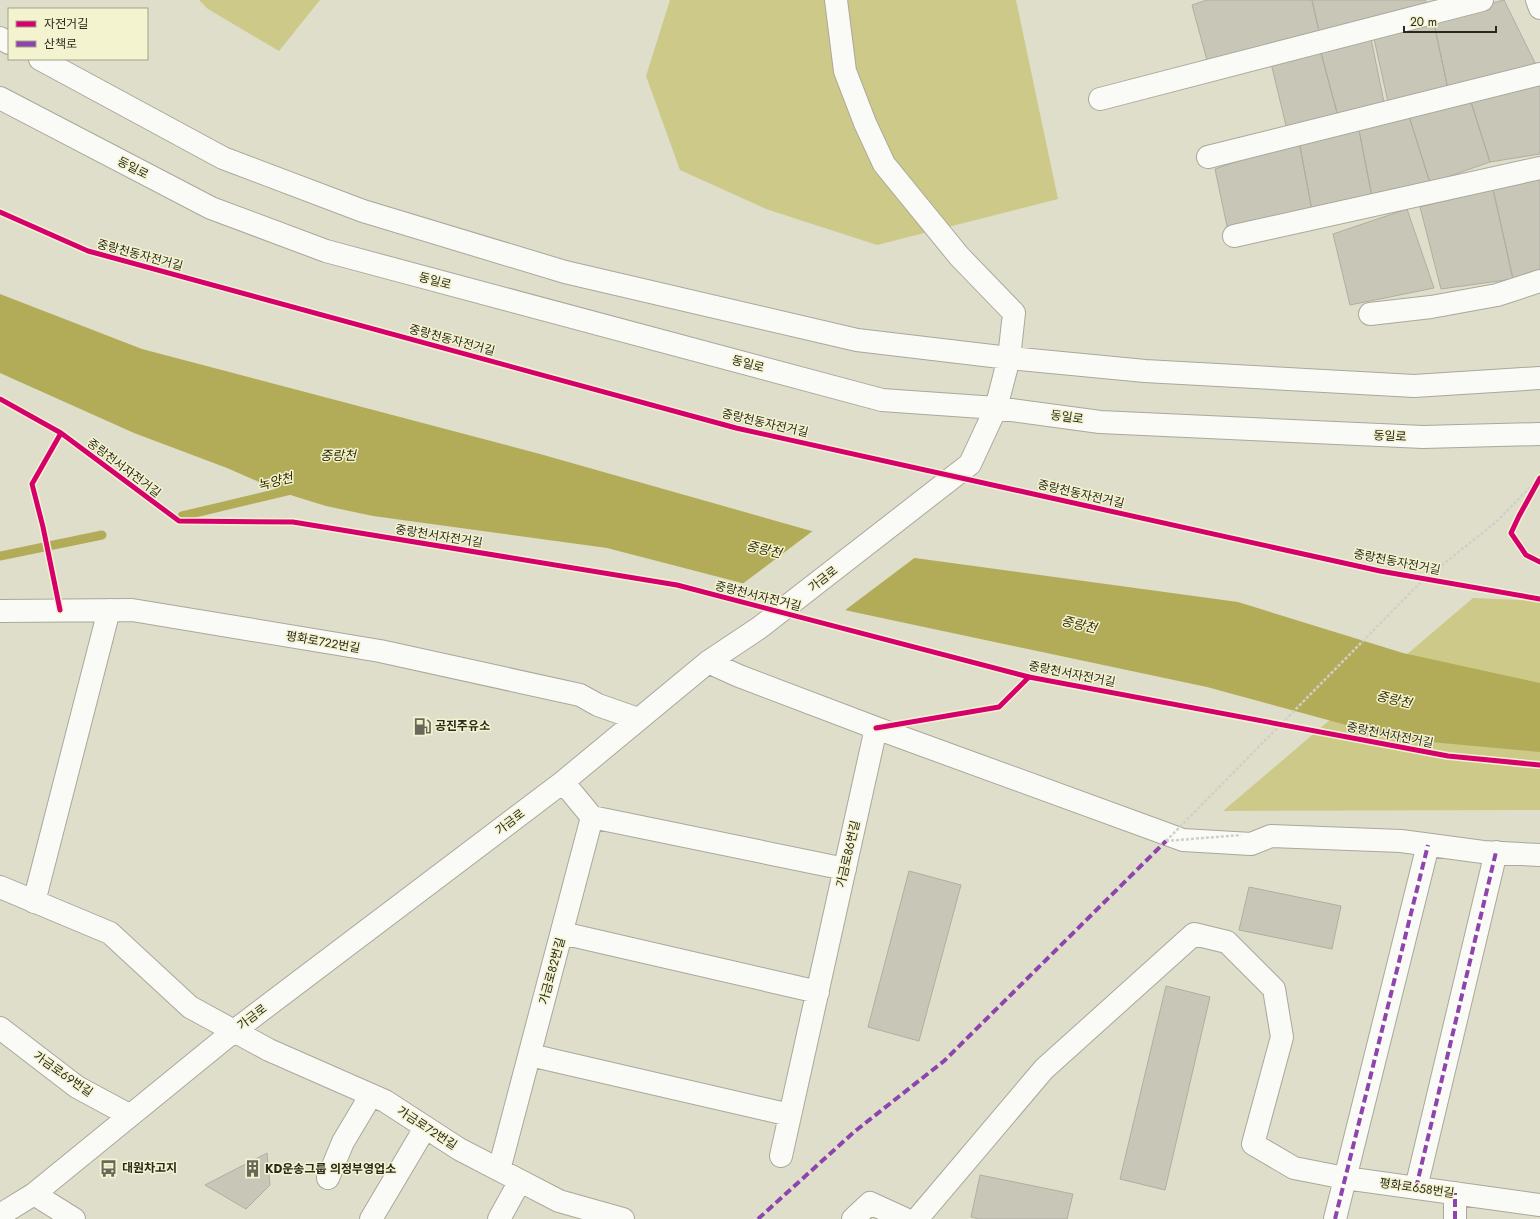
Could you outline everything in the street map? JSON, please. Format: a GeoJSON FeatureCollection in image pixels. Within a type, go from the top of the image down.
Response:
{"type":"FeatureCollection","features":[{"type":"Feature","properties":{"kind":"street","name":"가금로"},"geometry":{"type":"LineString","coordinates":[[0,1215],[34,1194],[129,1115],[234,1031],[563,782],[708,662],[760,628],[970,464],[996,408],[1009,358],[1014,313],[959,256],[884,164],[865,123],[845,71],[836,0]]}},
{"type":"Feature","properties":{"kind":"street"},"geometry":{"type":"LineString","coordinates":[[1100,99],[1482,0]]}},
{"type":"Feature","properties":{"kind":"street"},"geometry":{"type":"LineString","coordinates":[[1537,0],[1540,8]]}},
{"type":"Feature","properties":{"kind":"street"},"geometry":{"type":"LineString","coordinates":[[42,60],[223,158],[363,211],[565,272],[850,338],[1009,358],[1145,371],[1414,386],[1540,378]]}},
{"type":"Feature","properties":{"kind":"street"},"geometry":{"type":"LineString","coordinates":[[1208,157],[1540,74]]}},
{"type":"Feature","properties":{"kind":"street","name":"동일로"},"geometry":{"type":"LineString","coordinates":[[0,98],[211,208],[326,251],[882,400],[996,408],[1100,422],[1423,437],[1540,434]]}},
{"type":"Feature","properties":{"kind":"street"},"geometry":{"type":"LineString","coordinates":[[1234,236],[1540,168]]}},
{"type":"Feature","properties":{"kind":"street"},"geometry":{"type":"LineString","coordinates":[[1370,314],[1431,307],[1497,295],[1540,281]]}},
{"type":"Feature","properties":{"kind":"street"},"geometry":{"type":"LineString","coordinates":[[34,902],[109,610]]}},
{"type":"Feature","properties":{"kind":"street","name":"평화로722번길"},"geometry":{"type":"LineString","coordinates":[[0,611],[132,610],[380,651],[580,695],[598,705],[638,719]]}},
{"type":"Feature","properties":{"kind":"street"},"geometry":{"type":"LineString","coordinates":[[708,662],[739,676],[876,728],[1183,840],[1250,844],[1271,836],[1401,841],[1496,852],[1540,855]]}},
{"type":"Feature","properties":{"kind":"street","name":"가금로86번길"},"geometry":{"type":"LineString","coordinates":[[781,1156],[876,728]]}},
{"type":"Feature","properties":{"kind":"street"},"geometry":{"type":"LineString","coordinates":[[563,782],[592,817],[845,869]]}},
{"type":"Feature","properties":{"kind":"street","name":"가금로82번길"},"geometry":{"type":"LineString","coordinates":[[499,1170],[592,817]]}},
{"type":"Feature","properties":{"kind":"street"},"geometry":{"type":"LineString","coordinates":[[1335,1219],[1428,845]]}},
{"type":"Feature","properties":{"kind":"street"},"geometry":{"type":"LineString","coordinates":[[1416,1188],[1496,852]]}},
{"type":"Feature","properties":{"kind":"street","name":"가금로72번길"},"geometry":{"type":"LineString","coordinates":[[0,887],[110,934],[190,1007],[269,1050],[384,1101],[459,1150],[559,1201],[622,1219]]}},
{"type":"Feature","properties":{"kind":"street"},"geometry":{"type":"LineString","coordinates":[[562,933],[818,992]]}},
{"type":"Feature","properties":{"kind":"street","name":"평화로658번길"},"geometry":{"type":"LineString","coordinates":[[917,1219],[1044,1069],[1194,934],[1227,942],[1274,989],[1282,1037],[1252,1144],[1294,1168],[1345,1178],[1540,1205]]}},
{"type":"Feature","properties":{"kind":"street","name":"가금로69번길"},"geometry":{"type":"LineString","coordinates":[[0,1028],[77,1087],[129,1115]]}},
{"type":"Feature","properties":{"kind":"street"},"geometry":{"type":"LineString","coordinates":[[530,1055],[790,1115]]}},
{"type":"Feature","properties":{"kind":"street"},"geometry":{"type":"LineString","coordinates":[[328,1178],[343,1142],[371,1095]]}},
{"type":"Feature","properties":{"kind":"street"},"geometry":{"type":"LineString","coordinates":[[372,1219],[425,1128]]}},
{"type":"Feature","properties":{"kind":"street"},"geometry":{"type":"LineString","coordinates":[[499,1219],[520,1181]]}},
{"type":"Feature","properties":{"kind":"street"},"geometry":{"type":"LineString","coordinates":[[1455,1193],[1455,1219]]}},
{"type":"Feature","properties":{"kind":"street"},"geometry":{"type":"LineString","coordinates":[[34,1194],[74,1219]]}},
{"type":"Feature","properties":{"kind":"street"},"geometry":{"type":"LineString","coordinates":[[853,1219],[870,1203],[905,1219]]}},
{"type":"Feature","properties":{"kind":"path"},"geometry":{"type":"LineString","coordinates":[[1529,497],[1540,478]]}},
{"type":"Feature","properties":{"kind":"path"},"geometry":{"type":"LineString","coordinates":[[1241,835],[1166,841],[1421,582],[1496,522],[1540,478]]}},
{"type":"Feature","properties":{"kind":"path"},"geometry":{"type":"LineString","coordinates":[[1270,722],[1285,725]]}},
{"type":"Feature","properties":{"kind":"shaded area"},"geometry":{"type":"Polygon","coordinates":[[[199,0],[320,0],[279,51],[208,9],[199,0]]]}},
{"type":"Feature","properties":{"kind":"shaded area"},"geometry":{"type":"Polygon","coordinates":[[[670,0],[1016,0],[1058,199],[877,245],[766,209],[680,170],[646,76],[670,0]]]}},
{"type":"Feature","properties":{"kind":"shaded area"},"geometry":{"type":"Polygon","coordinates":[[[1473,598],[1540,601],[1540,810],[1223,811],[1473,598]]]}},
{"type":"Feature","properties":{"kind":"water","name":"중랑천"},"geometry":{"type":"Polygon","coordinates":[[[0,294],[142,349],[540,454],[900,556],[1238,602],[1403,653],[1540,683],[1540,752],[1398,739],[1207,687],[849,611],[607,548],[373,516],[326,506],[284,493],[227,468],[134,433],[0,373],[0,294]]]}},
{"type":"Feature","properties":{"kind":"pier"},"geometry":{"type":"Polygon","coordinates":[[[814,530],[900,554],[917,556],[844,611],[741,585],[814,530]]]}},
{"type":"Feature","properties":{"kind":"building"},"geometry":{"type":"Polygon","coordinates":[[[1207,0],[1312,0],[1320,36],[1208,64],[1192,5],[1207,0]]]}},
{"type":"Feature","properties":{"kind":"building"},"geometry":{"type":"Polygon","coordinates":[[[1312,0],[1425,0],[1427,3],[1320,36],[1312,0]]]}},
{"type":"Feature","properties":{"kind":"building"},"geometry":{"type":"Polygon","coordinates":[[[1504,0],[1537,67],[1448,89],[1433,19],[1504,0]]]}},
{"type":"Feature","properties":{"kind":"building"},"geometry":{"type":"Polygon","coordinates":[[[1433,19],[1448,89],[1388,102],[1373,34],[1433,19]]]}},
{"type":"Feature","properties":{"kind":"building"},"geometry":{"type":"Polygon","coordinates":[[[1370,34],[1385,107],[1339,120],[1321,53],[1370,34]]]}},
{"type":"Feature","properties":{"kind":"building"},"geometry":{"type":"Polygon","coordinates":[[[1321,53],[1339,120],[1288,134],[1271,63],[1321,53]]]}},
{"type":"Feature","properties":{"kind":"building"},"geometry":{"type":"Polygon","coordinates":[[[1540,78],[1540,154],[1490,162],[1470,99],[1540,78]]]}},
{"type":"Feature","properties":{"kind":"building"},"geometry":{"type":"Polygon","coordinates":[[[1470,99],[1490,162],[1430,183],[1409,116],[1470,99]]]}},
{"type":"Feature","properties":{"kind":"building"},"geometry":{"type":"Polygon","coordinates":[[[1409,116],[1430,183],[1373,202],[1359,130],[1409,116]]]}},
{"type":"Feature","properties":{"kind":"building"},"geometry":{"type":"Polygon","coordinates":[[[1359,130],[1373,202],[1313,216],[1299,141],[1359,130]]]}},
{"type":"Feature","properties":{"kind":"building"},"geometry":{"type":"Polygon","coordinates":[[[1299,141],[1313,216],[1228,231],[1215,169],[1299,141]]]}},
{"type":"Feature","properties":{"kind":"building"},"geometry":{"type":"Polygon","coordinates":[[[1540,177],[1540,271],[1513,279],[1493,189],[1540,177]]]}},
{"type":"Feature","properties":{"kind":"building"},"geometry":{"type":"Polygon","coordinates":[[[1493,189],[1513,279],[1441,289],[1420,207],[1493,189]]]}},
{"type":"Feature","properties":{"kind":"building"},"geometry":{"type":"Polygon","coordinates":[[[1407,209],[1434,288],[1350,305],[1333,234],[1407,209]]]}},
{"type":"Feature","properties":{"kind":"building"},"geometry":{"type":"Polygon","coordinates":[[[909,871],[961,885],[919,1041],[868,1027],[909,871]]]}},
{"type":"Feature","properties":{"kind":"building"},"geometry":{"type":"Polygon","coordinates":[[[1249,887],[1341,906],[1332,949],[1239,930],[1249,887]]]}},
{"type":"Feature","properties":{"kind":"building"},"geometry":{"type":"Polygon","coordinates":[[[1166,986],[1210,997],[1165,1190],[1120,1179],[1166,986]]]}},
{"type":"Feature","properties":{"kind":"building","name":"KD운송그룹 의정부영업소"},"geometry":{"type":"Polygon","coordinates":[[[267,1153],[270,1185],[246,1209],[205,1185],[267,1153]]]}},
{"type":"Feature","properties":{"kind":"building"},"geometry":{"type":"Polygon","coordinates":[[[980,1175],[1073,1194],[1067,1219],[979,1219],[971,1217],[980,1175]]]}},
{"type":"Feature","properties":{"kind":"waterway","name":"녹양천"},"geometry":{"type":"LineString","coordinates":[[182,516],[295,489]]}},
{"type":"Feature","properties":{"kind":"waterway","name":"녹양천"},"geometry":{"type":"LineString","coordinates":[[0,556],[102,535]]}},
{"type":"Feature","properties":{"kind":"marked path"},"geometry":{"type":"LineString","coordinates":[[758,1219],[854,1132],[944,1061],[1166,841]]}},
{"type":"Feature","properties":{"kind":"marked path"},"geometry":{"type":"LineString","coordinates":[[1335,1219],[1428,845]]}},
{"type":"Feature","properties":{"kind":"marked path"},"geometry":{"type":"LineString","coordinates":[[1416,1188],[1496,852]]}},
{"type":"Feature","properties":{"kind":"marked path"},"geometry":{"type":"LineString","coordinates":[[1455,1193],[1455,1219]]}},
{"type":"Feature","properties":{"kind":"cycle path","name":"중랑천동자전거길"},"geometry":{"type":"LineString","coordinates":[[0,212],[88,251],[736,428],[1380,571],[1540,599]]}},
{"type":"Feature","properties":{"kind":"cycle path","name":"중랑천서자전거길"},"geometry":{"type":"LineString","coordinates":[[0,399],[61,433],[179,521],[293,522],[677,585],[1029,677],[1448,756],[1540,765]]}},
{"type":"Feature","properties":{"kind":"cycle path"},"geometry":{"type":"LineString","coordinates":[[60,610],[43,527],[32,484],[61,433]]}},
{"type":"Feature","properties":{"kind":"cycle path"},"geometry":{"type":"LineString","coordinates":[[1540,478],[1511,533],[1526,555],[1540,562]]}},
{"type":"Feature","properties":{"kind":"cycle path","name":"중랑천서자전거길"},"geometry":{"type":"LineString","coordinates":[[876,728],[999,707],[1029,677]]}},
{"type":"Feature","properties":{"kind":"place","name":"공진주유소"},"geometry":{"type":"Point","coordinates":[422,726]}},
{"type":"Feature","properties":{"kind":"place","name":"대원차고지"},"geometry":{"type":"Point","coordinates":[109,1168]}},
{"type":"Feature","properties":{"kind":"place","name":"KD운송그룹 의정부영업소"},"geometry":{"type":"Point","coordinates":[252,1169]}}]}
